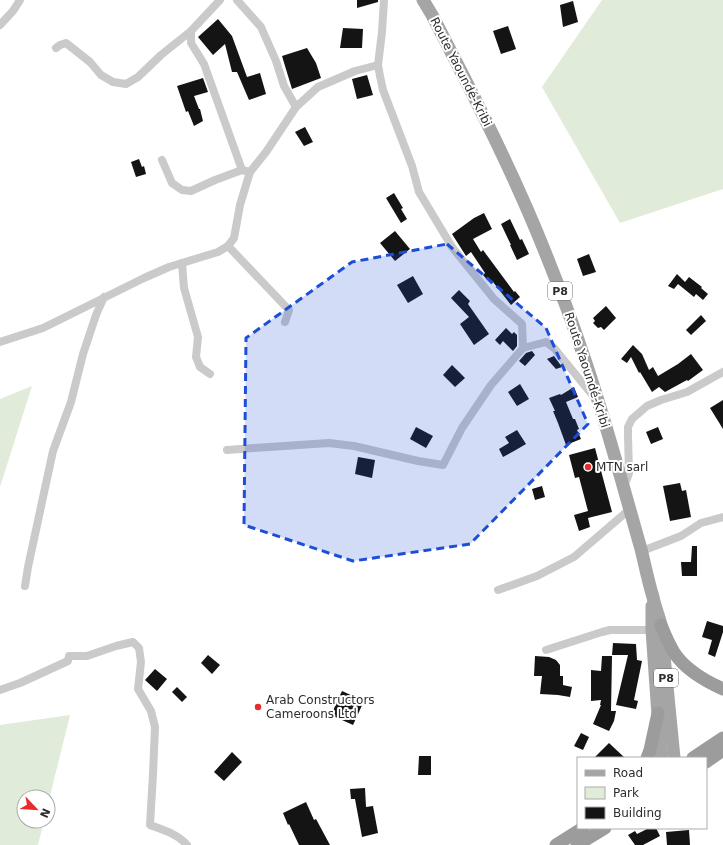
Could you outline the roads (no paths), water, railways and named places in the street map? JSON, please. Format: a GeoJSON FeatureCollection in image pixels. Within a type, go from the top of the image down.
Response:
{"type":"FeatureCollection","features":[{"type":"Feature","properties":{"kind":"highway"},"geometry":{"type":"LineString","coordinates":[[657,628],[687,668],[709,683],[723,689]]}},
{"type":"Feature","properties":{"kind":"highway"},"geometry":{"type":"LineString","coordinates":[[647,757],[658,713]]}},
{"type":"Feature","properties":{"kind":"highway"},"geometry":{"type":"LineString","coordinates":[[694,757],[723,738]]}},
{"type":"Feature","properties":{"kind":"highway"},"geometry":{"type":"LineString","coordinates":[[707,761],[723,750]]}},
{"type":"Feature","properties":{"kind":"highway"},"geometry":{"type":"LineString","coordinates":[[556,845],[581,829]]}},
{"type":"Feature","properties":{"kind":"highway"},"geometry":{"type":"LineString","coordinates":[[577,845],[603,829]]}},
{"type":"Feature","properties":{"kind":"main road","name":"Route Yaoundé-Kribi"},"geometry":{"type":"LineString","coordinates":[[423,0],[482,111],[521,195],[548,260],[575,332],[599,402],[642,551],[653,599],[658,613],[657,628]]}},
{"type":"Feature","properties":{"kind":"main road","name":"P8"},"geometry":{"type":"LineString","coordinates":[[657,628],[658,713],[661,757]]}},
{"type":"Feature","properties":{"kind":"main road","name":"P8"},"geometry":{"type":"LineString","coordinates":[[657,628],[674,757]]}},
{"type":"Feature","properties":{"kind":"street"},"geometry":{"type":"LineString","coordinates":[[0,25],[13,11],[20,0]]}},
{"type":"Feature","properties":{"kind":"street"},"geometry":{"type":"LineString","coordinates":[[56,48],[66,42],[90,62],[100,75],[113,82],[126,84],[138,77],[161,55],[191,31],[220,0]]}},
{"type":"Feature","properties":{"kind":"street"},"geometry":{"type":"LineString","coordinates":[[237,0],[261,27],[276,61],[284,86],[296,108]]}},
{"type":"Feature","properties":{"kind":"street"},"geometry":{"type":"LineString","coordinates":[[384,0],[378,65],[383,90],[412,166],[419,192],[452,248],[494,299],[522,324],[523,348]]}},
{"type":"Feature","properties":{"kind":"street"},"geometry":{"type":"LineString","coordinates":[[0,342],[43,328],[104,297],[169,267],[218,252],[228,246],[234,238],[246,171],[204,64],[191,43],[191,31]]}},
{"type":"Feature","properties":{"kind":"street"},"geometry":{"type":"LineString","coordinates":[[162,160],[172,183],[182,190],[190,192],[215,180],[246,171],[266,152],[296,108],[318,87],[355,71],[378,65]]}},
{"type":"Feature","properties":{"kind":"street"},"geometry":{"type":"LineString","coordinates":[[228,246],[289,310],[285,322]]}},
{"type":"Feature","properties":{"kind":"street"},"geometry":{"type":"LineString","coordinates":[[182,263],[184,288],[198,337],[196,357],[200,366],[210,374]]}},
{"type":"Feature","properties":{"kind":"street"},"geometry":{"type":"LineString","coordinates":[[25,586],[53,451],[71,402],[83,354],[96,315],[104,297]]}},
{"type":"Feature","properties":{"kind":"street"},"geometry":{"type":"LineString","coordinates":[[228,450],[329,443],[354,446],[418,461],[443,465],[462,428],[491,385],[523,348],[546,342],[554,348],[599,402]]}},
{"type":"Feature","properties":{"kind":"street"},"geometry":{"type":"LineString","coordinates":[[623,487],[628,473],[628,426],[632,420],[647,406],[687,392],[723,372]]}},
{"type":"Feature","properties":{"kind":"street"},"geometry":{"type":"LineString","coordinates":[[498,590],[537,576],[574,557],[630,509]]}},
{"type":"Feature","properties":{"kind":"street"},"geometry":{"type":"LineString","coordinates":[[642,551],[681,536],[701,523],[723,517]]}},
{"type":"Feature","properties":{"kind":"street"},"geometry":{"type":"LineString","coordinates":[[546,650],[610,630],[657,628]]}},
{"type":"Feature","properties":{"kind":"street"},"geometry":{"type":"LineString","coordinates":[[0,690],[56,667],[68,661],[70,656],[87,656],[133,642],[139,648],[141,662],[138,689],[151,712],[155,726],[154,774],[150,825],[183,839],[187,845]]}},
{"type":"Feature","properties":{"kind":"place","name":"MTN sarl"},"geometry":{"type":"Point","coordinates":[588,467]}},
{"type":"Feature","properties":{"kind":"place","name":"Arab Constructors Cameroons Ltd"},"geometry":{"type":"Point","coordinates":[258,707]}}]}
